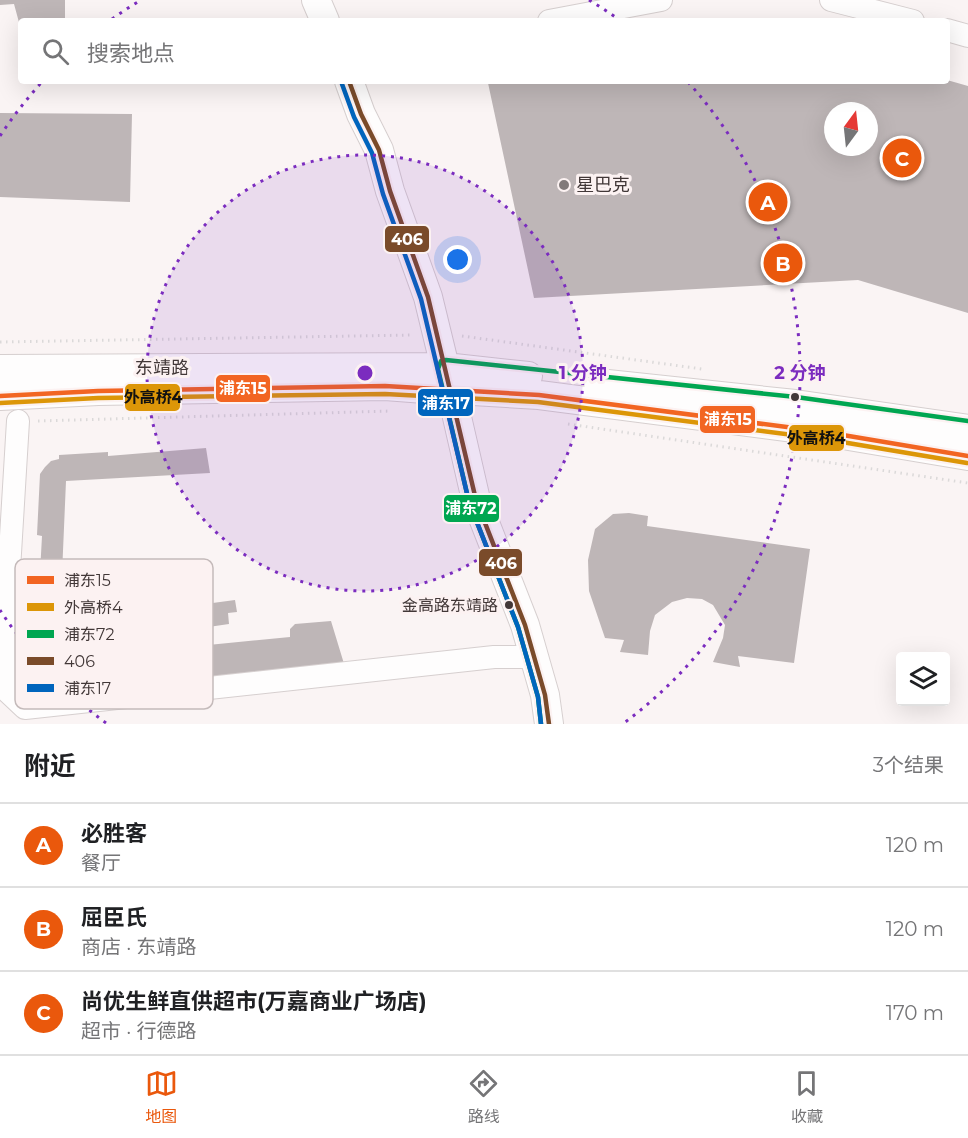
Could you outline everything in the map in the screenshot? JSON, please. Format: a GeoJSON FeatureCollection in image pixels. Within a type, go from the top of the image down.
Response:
{"type":"FeatureCollection","features":[{"type":"Feature","properties":{"kind":"main road"},"geometry":{"type":"LineString","coordinates":[[316,0],[324,18]]}},
{"type":"Feature","properties":{"kind":"main road"},"geometry":{"type":"LineString","coordinates":[[350,84],[361,114],[379,150],[390,191],[428,297],[476,500],[518,606],[544,695],[549,724]]}},
{"type":"Feature","properties":{"kind":"main road","name":"东靖路"},"geometry":{"type":"LineString","coordinates":[[0,369],[448,379],[795,404],[968,429]]}},
{"type":"Feature","properties":{"kind":"main road","name":"东靖路"},"geometry":{"type":"LineString","coordinates":[[0,396],[98,390],[385,386],[448,379],[473,391],[550,397],[825,432],[968,456]]}},
{"type":"Feature","properties":{"kind":"street"},"geometry":{"type":"LineString","coordinates":[[565,18],[661,0]]}},
{"type":"Feature","properties":{"kind":"street"},"geometry":{"type":"LineString","coordinates":[[831,0],[901,18]]}},
{"type":"Feature","properties":{"kind":"street"},"geometry":{"type":"LineString","coordinates":[[950,31],[968,36]]}},
{"type":"Feature","properties":{"kind":"street"},"geometry":{"type":"LineString","coordinates":[[15,699],[8,692],[4,584],[18,421]]}},
{"type":"Feature","properties":{"kind":"street"},"geometry":{"type":"LineString","coordinates":[[213,688],[494,657],[533,657]]}},
{"type":"Feature","properties":{"kind":"building"},"geometry":{"type":"Polygon","coordinates":[[[0,0],[65,0],[65,18],[18,19],[14,4],[0,5],[0,0]]]}},
{"type":"Feature","properties":{"kind":"building"},"geometry":{"type":"Polygon","coordinates":[[[950,81],[968,86],[968,313],[858,280],[534,298],[488,84],[950,84],[950,81]]]}},
{"type":"Feature","properties":{"kind":"building"},"geometry":{"type":"Polygon","coordinates":[[[0,113],[132,114],[130,202],[0,197],[0,113]]]}},
{"type":"Feature","properties":{"kind":"building"},"geometry":{"type":"Polygon","coordinates":[[[206,448],[210,473],[66,481],[63,559],[41,559],[42,536],[37,535],[40,474],[51,461],[59,459],[59,455],[108,452],[108,456],[206,448]]]}},
{"type":"Feature","properties":{"kind":"building"},"geometry":{"type":"Polygon","coordinates":[[[629,513],[648,516],[647,526],[810,549],[794,663],[738,656],[740,667],[713,662],[723,638],[725,625],[713,605],[702,599],[687,598],[672,602],[655,615],[650,631],[648,655],[620,652],[624,640],[605,638],[589,591],[588,560],[595,529],[613,514],[629,513]]]}},
{"type":"Feature","properties":{"kind":"building"},"geometry":{"type":"Polygon","coordinates":[[[235,600],[237,612],[228,613],[229,624],[213,626],[213,603],[235,600]]]}},
{"type":"Feature","properties":{"kind":"building"},"geometry":{"type":"Polygon","coordinates":[[[331,621],[345,667],[213,678],[213,645],[290,637],[290,629],[295,624],[331,621]]]}},
{"type":"Feature","properties":{"kind":"transit line","name":"浦东17"},"geometry":{"type":"LineString","coordinates":[[342,84],[354,117],[372,153],[383,194],[421,299],[469,502],[518,627],[538,697],[541,724]]}},
{"type":"Feature","properties":{"kind":"transit line","name":"406"},"geometry":{"type":"LineString","coordinates":[[350,84],[361,114],[379,150],[390,191],[428,297],[476,500],[525,625],[545,695],[549,724]]}},
{"type":"Feature","properties":{"kind":"transit line","name":"浦东72"},"geometry":{"type":"LineString","coordinates":[[541,724],[538,697],[518,627],[469,502],[438,369],[441,361],[796,397],[968,421]]}},
{"type":"Feature","properties":{"kind":"transit line","name":"浦东15"},"geometry":{"type":"LineString","coordinates":[[0,396],[98,391],[385,386],[539,395],[825,432],[968,456]]}},
{"type":"Feature","properties":{"kind":"transit line","name":"外高桥4"},"geometry":{"type":"LineString","coordinates":[[0,403],[98,398],[385,394],[538,402],[824,439],[967,463]]}},
{"type":"Feature","properties":{"kind":"place","name":"尚优生鲜直供超市(万嘉商业广场店)"},"geometry":{"type":"Point","coordinates":[902,158]}},
{"type":"Feature","properties":{"kind":"place","name":"星巴克"},"geometry":{"type":"Point","coordinates":[564,185]}},
{"type":"Feature","properties":{"kind":"place","name":"必胜客"},"geometry":{"type":"Point","coordinates":[768,202]}},
{"type":"Feature","properties":{"kind":"place","name":"屈臣氏"},"geometry":{"type":"Point","coordinates":[783,263]}},
{"type":"Feature","properties":{"kind":"place","name":"金高路东靖路"},"geometry":{"type":"Point","coordinates":[509,605]}}]}
